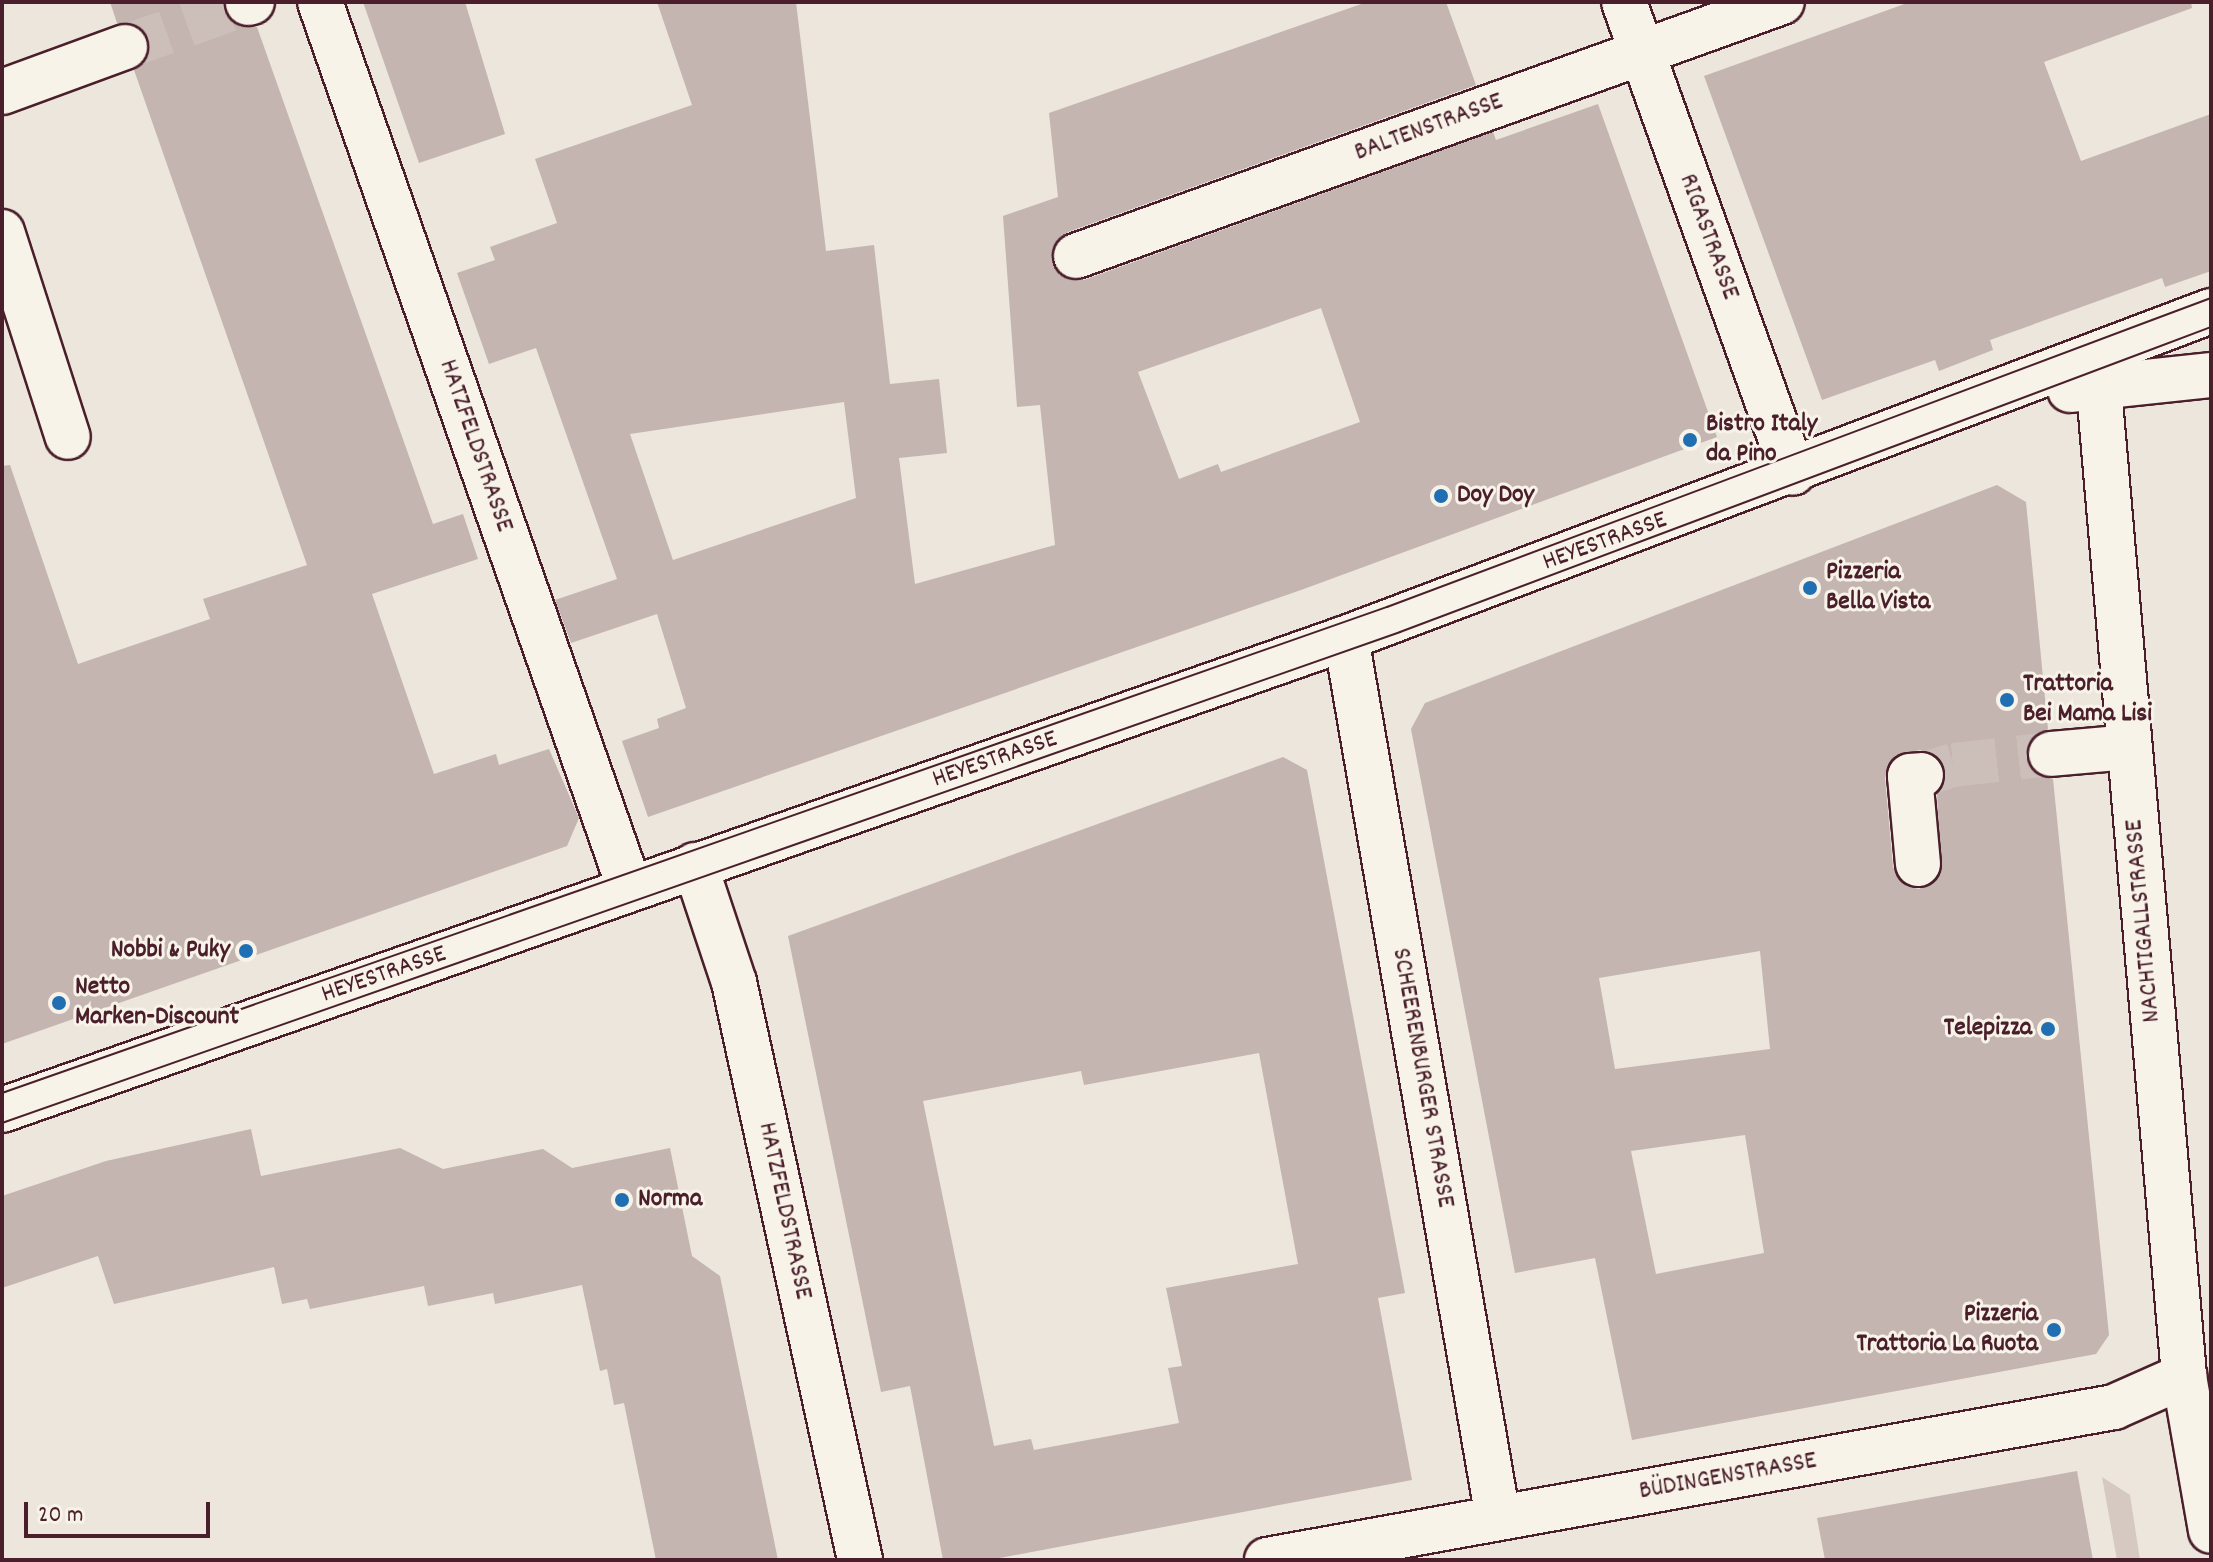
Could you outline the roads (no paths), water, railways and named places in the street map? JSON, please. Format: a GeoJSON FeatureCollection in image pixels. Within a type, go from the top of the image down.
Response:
{"type":"FeatureCollection","features":[{"type":"Feature","properties":{"kind":"street","name":"HATZFELDSTRASSE"},"geometry":{"type":"LineString","coordinates":[[320,2],[630,889]]}},
{"type":"Feature","properties":{"kind":"street","name":"RIGASTRASSE"},"geometry":{"type":"LineString","coordinates":[[1624,2],[1793,473]]}},
{"type":"Feature","properties":{"kind":"street","name":"BALTENSTRASSE"},"geometry":{"type":"LineString","coordinates":[[1076,256],[1782,2]]}},
{"type":"Feature","properties":{"kind":"street"},"geometry":{"type":"LineString","coordinates":[[2,92],[125,47]]}},
{"type":"Feature","properties":{"kind":"street"},"geometry":{"type":"LineString","coordinates":[[2,232],[68,437]]}},
{"type":"Feature","properties":{"kind":"street","name":"HEYESTRASSE"},"geometry":{"type":"LineString","coordinates":[[2,1110],[1346,638],[1984,399],[2098,371],[2211,311]]}},
{"type":"Feature","properties":{"kind":"street","name":"HEYESTRASSE"},"geometry":{"type":"LineString","coordinates":[[2098,371],[2211,375]]}},
{"type":"Feature","properties":{"kind":"street","name":"NACHTIGALLSTRASSE"},"geometry":{"type":"LineString","coordinates":[[2098,371],[2184,1376],[2208,1485],[2211,1531]]}},
{"type":"Feature","properties":{"kind":"street","name":"SCHEERENBURGER STRASSE"},"geometry":{"type":"LineString","coordinates":[[1346,638],[1498,1518]]}},
{"type":"Feature","properties":{"kind":"street"},"geometry":{"type":"LineString","coordinates":[[2051,754],[2129,747]]}},
{"type":"Feature","properties":{"kind":"street"},"geometry":{"type":"LineString","coordinates":[[1918,864],[1910,776],[1921,775]]}},
{"type":"Feature","properties":{"kind":"street","name":"HATZFELDSTRASSE"},"geometry":{"type":"LineString","coordinates":[[695,865],[734,982],[860,1560]]}},
{"type":"Feature","properties":{"kind":"street","name":"BÜDINGENSTRASSE"},"geometry":{"type":"LineString","coordinates":[[1267,1560],[2114,1407],[2184,1376]]}},
{"type":"Feature","properties":{"kind":"tunnel"},"geometry":{"type":"LineString","coordinates":[[125,47],[248,3]]}},
{"type":"Feature","properties":{"kind":"tunnel"},"geometry":{"type":"LineString","coordinates":[[1921,775],[1953,765],[2051,754]]}},
{"type":"Feature","properties":{"kind":"tram line"},"geometry":{"type":"LineString","coordinates":[[2,1093],[1387,607],[2211,298]]}},
{"type":"Feature","properties":{"kind":"tram line"},"geometry":{"type":"LineString","coordinates":[[2,1123],[1400,632],[2211,327]]}},
{"type":"Feature","properties":{"kind":"place","name":"Bistro Italy da Pino"},"geometry":{"type":"Point","coordinates":[1690,440]}},
{"type":"Feature","properties":{"kind":"place","name":"Doy Doy"},"geometry":{"type":"Point","coordinates":[1441,496]}},
{"type":"Feature","properties":{"kind":"place","name":"Pizzeria Bella Vista"},"geometry":{"type":"Point","coordinates":[1810,588]}},
{"type":"Feature","properties":{"kind":"place","name":"Trattoria Bei Mama Lisi"},"geometry":{"type":"Point","coordinates":[2007,700]}},
{"type":"Feature","properties":{"kind":"place","name":"Nobbi & Puky"},"geometry":{"type":"Point","coordinates":[246,951]}},
{"type":"Feature","properties":{"kind":"place","name":"Netto Marken-Discount"},"geometry":{"type":"Point","coordinates":[59,1003]}},
{"type":"Feature","properties":{"kind":"place","name":"Telepizza"},"geometry":{"type":"Point","coordinates":[2048,1029]}},
{"type":"Feature","properties":{"kind":"place","name":"Norma"},"geometry":{"type":"Point","coordinates":[622,1200]}},
{"type":"Feature","properties":{"kind":"place","name":"Pizzeria Trattoria La Ruota"},"geometry":{"type":"Point","coordinates":[2054,1330]}}]}
